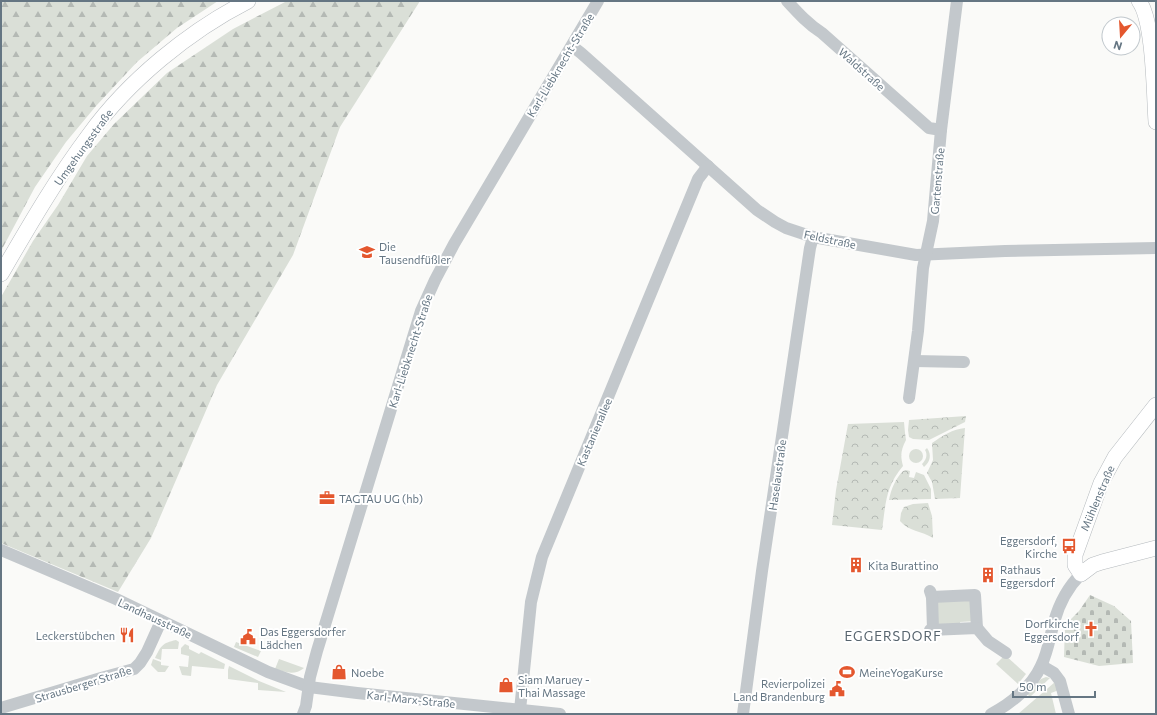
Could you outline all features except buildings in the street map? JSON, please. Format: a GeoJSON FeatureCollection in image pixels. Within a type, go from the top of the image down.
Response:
{"type":"FeatureCollection","features":[{"type":"Feature","properties":{"kind":"main road","name":"Umgehungsstraße"},"geometry":{"type":"LineString","coordinates":[[1,274],[43,202],[65,168],[89,134],[114,104],[141,77],[176,47],[206,26],[248,1]]}},
{"type":"Feature","properties":{"kind":"main road"},"geometry":{"type":"LineString","coordinates":[[1139,1],[1143,6],[1146,16],[1152,53],[1156,122]]}},
{"type":"Feature","properties":{"kind":"main road","name":"Mühlenstraße"},"geometry":{"type":"LineString","coordinates":[[1081,574],[1075,565],[1075,555],[1101,483],[1115,457],[1155,409]]}},
{"type":"Feature","properties":{"kind":"main road"},"geometry":{"type":"LineString","coordinates":[[1081,574],[1093,565],[1156,548]]}},
{"type":"Feature","properties":{"kind":"street","name":"Karl-Liebknecht-Straße"},"geometry":{"type":"LineString","coordinates":[[303,714],[307,703],[309,686],[317,651],[412,338],[427,296],[454,244],[598,1]]}},
{"type":"Feature","properties":{"kind":"street","name":"Waldstraße"},"geometry":{"type":"LineString","coordinates":[[787,1],[803,19],[827,37],[929,128],[941,130]]}},
{"type":"Feature","properties":{"kind":"street","name":"Gartenstraße"},"geometry":{"type":"LineString","coordinates":[[909,398],[915,360],[923,268],[933,221],[941,130],[957,1]]}},
{"type":"Feature","properties":{"kind":"street","name":"Feldstraße"},"geometry":{"type":"LineString","coordinates":[[572,46],[736,192],[775,222],[786,228],[813,237],[916,255],[1005,251],[1156,248]]}},
{"type":"Feature","properties":{"kind":"street","name":"Kastanienallee"},"geometry":{"type":"LineString","coordinates":[[520,710],[531,602],[542,557],[698,179],[708,166]]}},
{"type":"Feature","properties":{"kind":"street","name":"Haselaustraße"},"geometry":{"type":"LineString","coordinates":[[744,714],[762,571],[810,248],[813,237]]}},
{"type":"Feature","properties":{"kind":"street"},"geometry":{"type":"LineString","coordinates":[[915,360],[964,362]]}},
{"type":"Feature","properties":{"kind":"street","name":"Landhausstraße"},"geometry":{"type":"LineString","coordinates":[[1,550],[80,583],[268,672],[309,686]]}},
{"type":"Feature","properties":{"kind":"street"},"geometry":{"type":"LineString","coordinates":[[991,714],[1010,702],[1022,691],[1033,680],[1042,666],[1059,607],[1068,589],[1081,574]]}},
{"type":"Feature","properties":{"kind":"street"},"geometry":{"type":"LineString","coordinates":[[977,628],[931,630],[931,594],[978,593],[977,628],[988,641],[1006,653]]}},
{"type":"Feature","properties":{"kind":"street","name":"Strausberger Straße"},"geometry":{"type":"LineString","coordinates":[[1,708],[134,669],[147,652],[161,621]]}},
{"type":"Feature","properties":{"kind":"street"},"geometry":{"type":"LineString","coordinates":[[1042,666],[1054,673],[1060,681],[1069,714]]}},
{"type":"Feature","properties":{"kind":"street","name":"Karl-Marx-Straße"},"geometry":{"type":"LineString","coordinates":[[309,686],[358,694],[496,711],[520,710],[560,714]]}},
{"type":"Feature","properties":{"kind":"green space"},"geometry":{"type":"Polygon","coordinates":[[[1,1],[218,1],[177,28],[137,62],[96,106],[66,142],[35,187],[1,251],[1,1]]]}},
{"type":"Feature","properties":{"kind":"green space"},"geometry":{"type":"Polygon","coordinates":[[[287,1],[420,1],[340,127],[293,255],[217,385],[151,538],[118,592],[1,543],[1,297],[33,241],[58,205],[87,156],[114,124],[167,73],[233,29],[287,1]]]}},
{"type":"Feature","properties":{"kind":"green space"},"geometry":{"type":"Polygon","coordinates":[[[966,416],[965,422],[929,440],[913,439],[909,437],[909,420],[966,416]]]}},
{"type":"Feature","properties":{"kind":"green space"},"geometry":{"type":"Polygon","coordinates":[[[904,422],[906,440],[902,453],[903,466],[893,481],[887,496],[882,530],[832,525],[836,490],[848,424],[904,422]]]}},
{"type":"Feature","properties":{"kind":"green space"},"geometry":{"type":"Polygon","coordinates":[[[965,428],[960,498],[935,499],[932,482],[927,473],[933,460],[932,443],[952,431],[965,428]]]}},
{"type":"Feature","properties":{"kind":"green space"},"geometry":{"type":"Polygon","coordinates":[[[927,448],[930,458],[924,467],[922,464],[925,461],[925,450],[927,448]]]}},
{"type":"Feature","properties":{"kind":"green space"},"geometry":{"type":"Polygon","coordinates":[[[913,449],[919,449],[923,453],[923,459],[919,463],[913,463],[909,459],[909,453],[913,449]]]}},
{"type":"Feature","properties":{"kind":"green space"},"geometry":{"type":"Polygon","coordinates":[[[903,471],[910,471],[909,477],[914,478],[916,472],[924,475],[931,489],[931,499],[889,500],[896,480],[903,471]]]}},
{"type":"Feature","properties":{"kind":"green space"},"geometry":{"type":"Polygon","coordinates":[[[928,503],[932,516],[933,538],[907,527],[900,521],[901,513],[904,507],[913,504],[928,503]]]}},
{"type":"Feature","properties":{"kind":"green space"},"geometry":{"type":"Polygon","coordinates":[[[1090,595],[1114,606],[1131,621],[1133,663],[1099,666],[1064,657],[1065,625],[1079,611],[1090,595]]]}},
{"type":"Feature","properties":{"kind":"green space"},"geometry":{"type":"Polygon","coordinates":[[[974,600],[975,621],[960,622],[960,627],[938,628],[937,602],[974,600]]]}},
{"type":"Feature","properties":{"kind":"green space"},"geometry":{"type":"Polygon","coordinates":[[[176,640],[179,642],[178,649],[162,649],[161,660],[155,658],[162,646],[168,642],[176,640]]]}},
{"type":"Feature","properties":{"kind":"green space"},"geometry":{"type":"Polygon","coordinates":[[[236,642],[261,651],[258,657],[234,647],[236,642]]]}},
{"type":"Feature","properties":{"kind":"green space"},"geometry":{"type":"Polygon","coordinates":[[[185,644],[189,646],[189,649],[199,654],[201,652],[225,664],[224,669],[192,666],[191,676],[182,675],[179,666],[188,667],[189,656],[181,654],[181,648],[185,644]]]}},
{"type":"Feature","properties":{"kind":"green space"},"geometry":{"type":"Polygon","coordinates":[[[1005,655],[1026,674],[1018,684],[996,664],[1005,655]]]}},
{"type":"Feature","properties":{"kind":"green space"},"geometry":{"type":"Polygon","coordinates":[[[153,659],[161,662],[161,665],[169,666],[165,672],[158,672],[151,665],[153,659]]]}},
{"type":"Feature","properties":{"kind":"green space"},"geometry":{"type":"Polygon","coordinates":[[[279,659],[304,668],[293,673],[275,669],[279,659]]]}},
{"type":"Feature","properties":{"kind":"green space"},"geometry":{"type":"Polygon","coordinates":[[[229,666],[286,692],[258,690],[258,683],[228,679],[229,666]]]}},
{"type":"Feature","properties":{"kind":"green space"},"geometry":{"type":"Polygon","coordinates":[[[1046,677],[1050,678],[1030,697],[1027,694],[1041,679],[1046,677]]]}},
{"type":"Feature","properties":{"kind":"green space"},"geometry":{"type":"Polygon","coordinates":[[[1055,682],[1059,690],[1051,693],[1056,714],[1018,714],[1055,682]]]}},
{"type":"Feature","properties":{"kind":"place","name":"Die Tausendfüßler"},"geometry":{"type":"Point","coordinates":[367,252]}},
{"type":"Feature","properties":{"kind":"place","name":"TAGTAU UG (hb)"},"geometry":{"type":"Point","coordinates":[327,498]}},
{"type":"Feature","properties":{"kind":"place","name":"Eggersdorf, Kirche"},"geometry":{"type":"Point","coordinates":[1069,546]}},
{"type":"Feature","properties":{"kind":"place","name":"Kita Burattino"},"geometry":{"type":"Point","coordinates":[856,565]}},
{"type":"Feature","properties":{"kind":"place","name":"Rathaus Eggersdorf"},"geometry":{"type":"Point","coordinates":[988,575]}},
{"type":"Feature","properties":{"kind":"place","name":"Dorfkirche Eggersdorf"},"geometry":{"type":"Point","coordinates":[1091,629]}},
{"type":"Feature","properties":{"kind":"place","name":"Leckerstübchen"},"geometry":{"type":"Point","coordinates":[127,635]}},
{"type":"Feature","properties":{"kind":"place","name":"Das Eggersdorfer Lädchen"},"geometry":{"type":"Point","coordinates":[248,637]}},
{"type":"Feature","properties":{"kind":"place","name":"Noebe"},"geometry":{"type":"Point","coordinates":[339,672]}},
{"type":"Feature","properties":{"kind":"place","name":"MeineYogaKurse"},"geometry":{"type":"Point","coordinates":[847,672]}},
{"type":"Feature","properties":{"kind":"place","name":"Siam Maruey - Thai Massage"},"geometry":{"type":"Point","coordinates":[506,685]}},
{"type":"Feature","properties":{"kind":"place","name":"Revierpolizei Land Brandenburg"},"geometry":{"type":"Point","coordinates":[837,689]}},
{"type":"Feature","properties":{"kind":"district","name":"EGGERSDORF"},"geometry":{"type":"Point","coordinates":[893,636]}}]}
